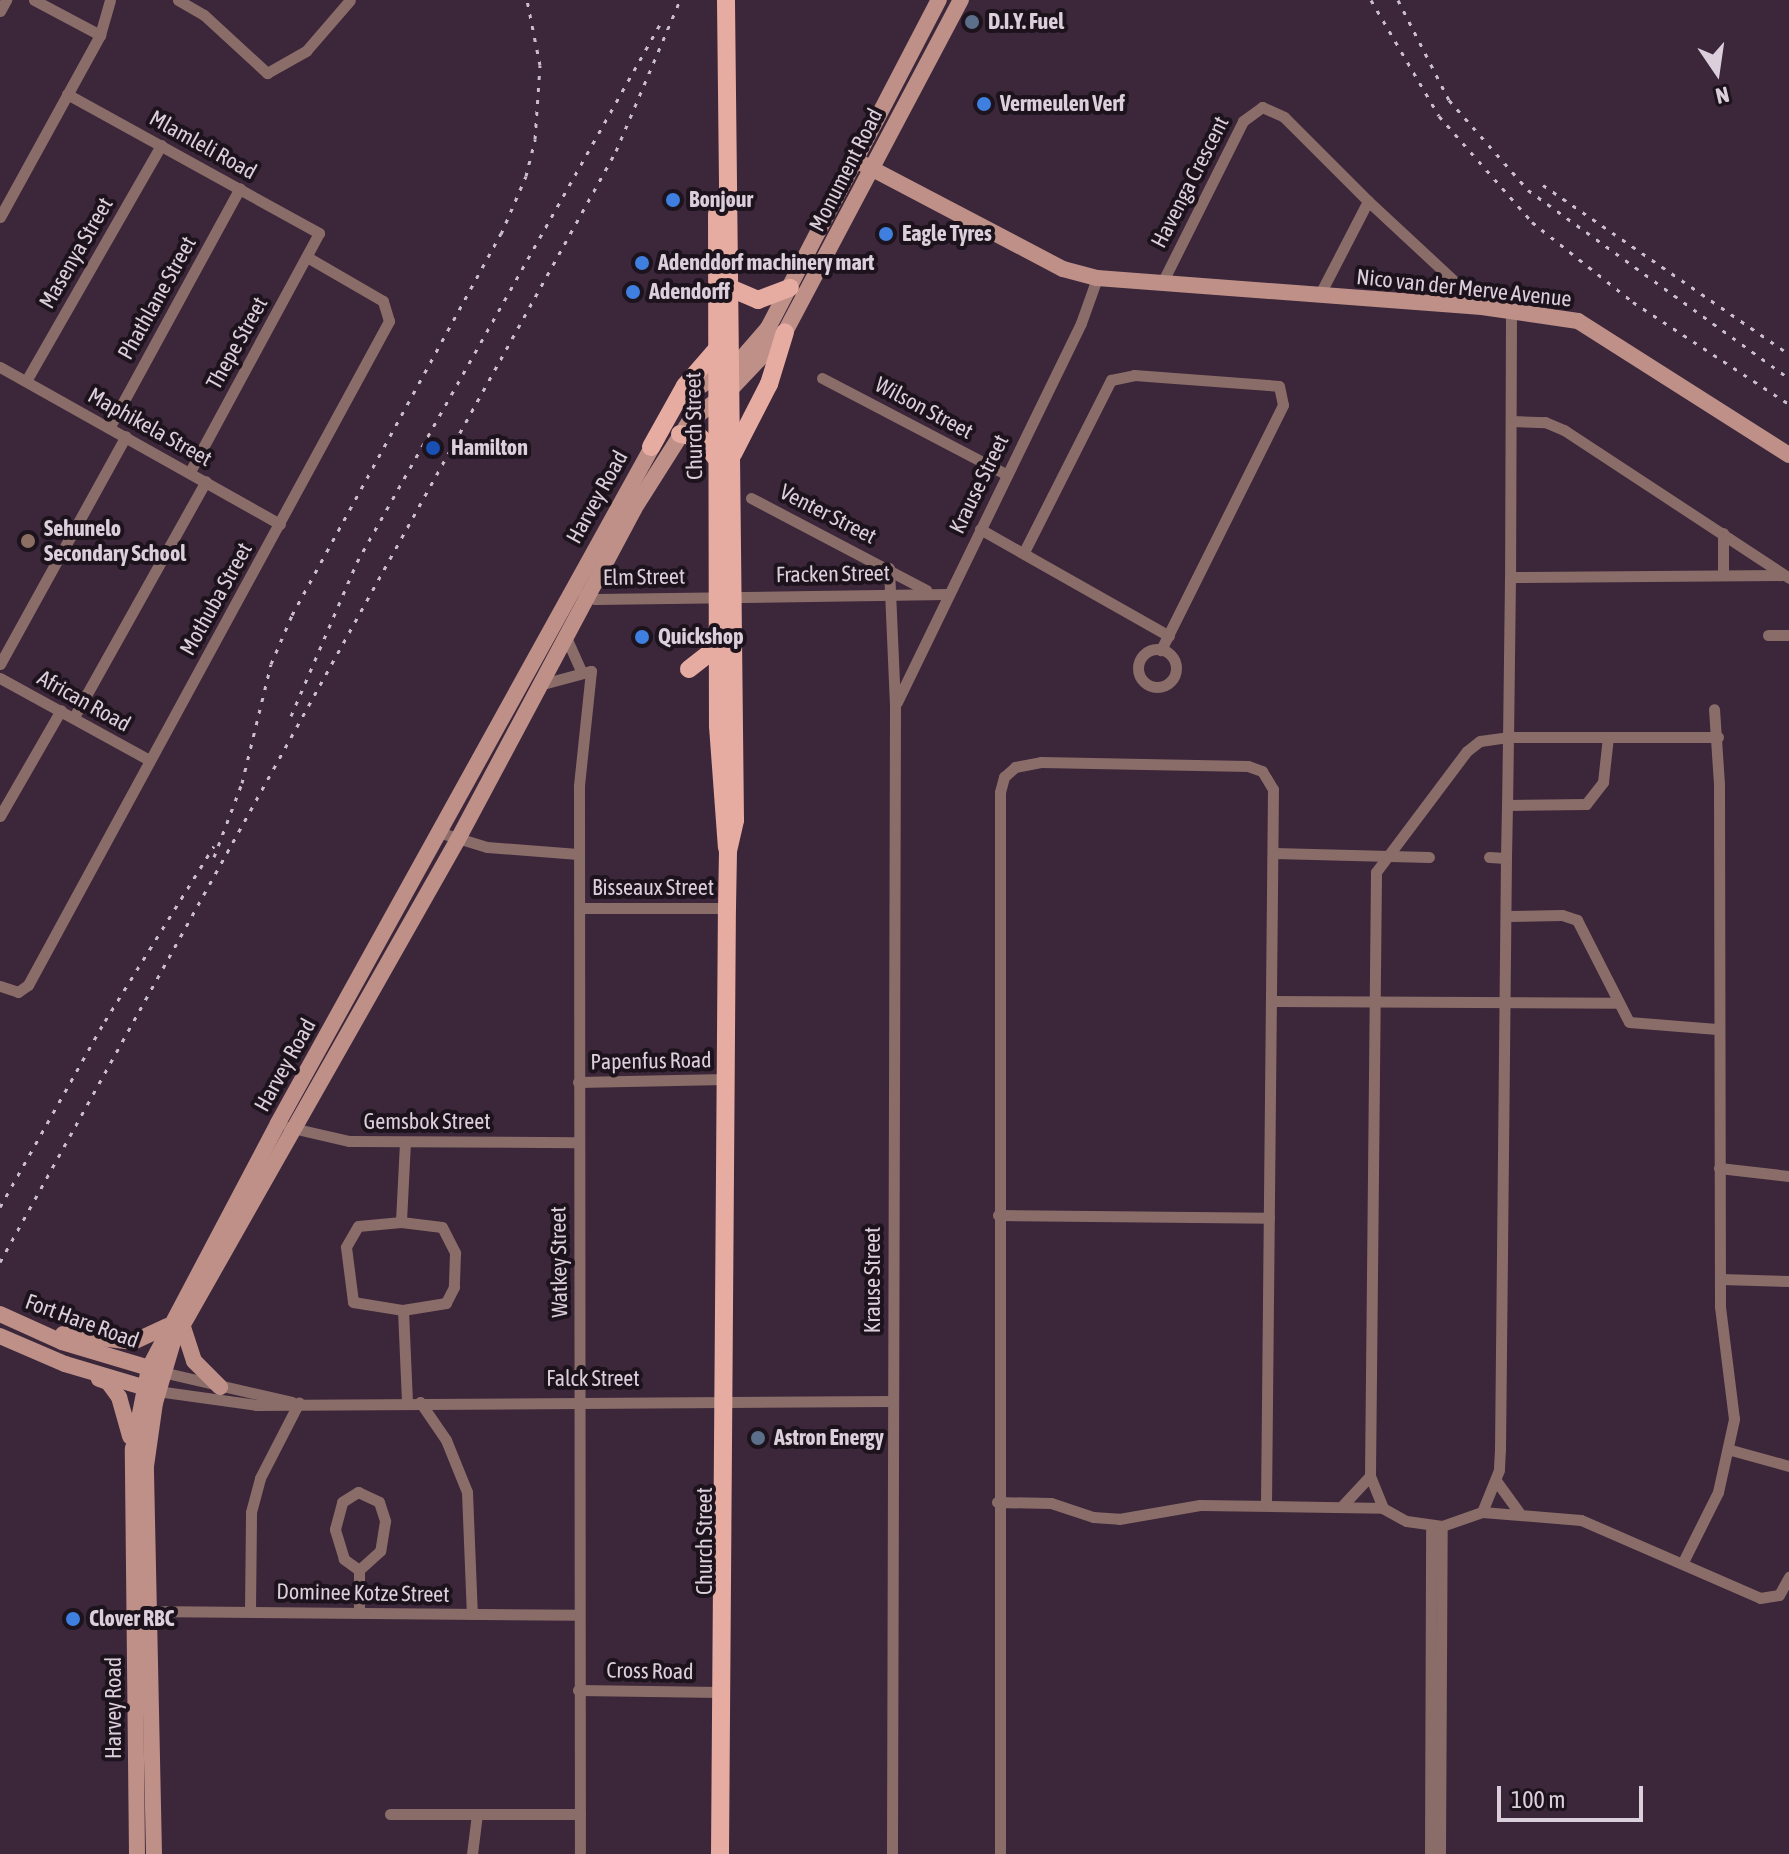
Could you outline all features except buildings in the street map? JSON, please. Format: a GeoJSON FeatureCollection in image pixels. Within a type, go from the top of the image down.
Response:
{"type":"FeatureCollection","features":[{"type":"Feature","properties":{"kind":"main road","name":"Church Street"},"geometry":{"type":"LineString","coordinates":[[716,0],[717,349],[724,369]]}},
{"type":"Feature","properties":{"kind":"main road","name":"Church Street"},"geometry":{"type":"LineString","coordinates":[[720,1854],[727,908],[728,851],[735,820],[724,394],[730,288],[726,0]]}},
{"type":"Feature","properties":{"kind":"main road","name":"Monument Road"},"geometry":{"type":"LineString","coordinates":[[724,394],[785,332],[939,0]]}},
{"type":"Feature","properties":{"kind":"main road","name":"Monument Road"},"geometry":{"type":"LineString","coordinates":[[724,369],[761,339],[961,0]]}},
{"type":"Feature","properties":{"kind":"main road","name":"Nico van der Merve Avenue"},"geometry":{"type":"LineString","coordinates":[[863,164],[1063,269],[1097,278],[1482,307],[1585,324],[1789,455]]}},
{"type":"Feature","properties":{"kind":"main road"},"geometry":{"type":"LineString","coordinates":[[730,288],[758,300],[790,288]]}},
{"type":"Feature","properties":{"kind":"main road"},"geometry":{"type":"LineString","coordinates":[[680,434],[701,438],[726,460],[769,384],[785,332]]}},
{"type":"Feature","properties":{"kind":"main road"},"geometry":{"type":"LineString","coordinates":[[651,447],[685,386],[717,349]]}},
{"type":"Feature","properties":{"kind":"main road","name":"Harvey Road"},"geometry":{"type":"LineString","coordinates":[[154,1854],[133,1449],[156,1370],[175,1324],[278,1123],[438,832],[627,506],[651,447],[686,396],[724,369]]}},
{"type":"Feature","properties":{"kind":"main road","name":"Harvey Road"},"geometry":{"type":"LineString","coordinates":[[627,506],[680,434],[724,394]]}},
{"type":"Feature","properties":{"kind":"main road","name":"Harvey Road"},"geometry":{"type":"LineString","coordinates":[[175,1324],[294,1130],[457,841],[565,635],[580,590]]}},
{"type":"Feature","properties":{"kind":"main road","name":"Church Street"},"geometry":{"type":"LineString","coordinates":[[727,595],[720,645],[719,690],[721,820],[728,851]]}},
{"type":"Feature","properties":{"kind":"main road"},"geometry":{"type":"LineString","coordinates":[[719,690],[690,670],[720,645]]}},
{"type":"Feature","properties":{"kind":"main road"},"geometry":{"type":"LineString","coordinates":[[7,1318],[117,1342],[145,1338],[175,1324],[194,1361],[220,1387]]}},
{"type":"Feature","properties":{"kind":"main road","name":"Fort Hare Road"},"geometry":{"type":"LineString","coordinates":[[7,1318],[83,1350],[156,1370]]}},
{"type":"Feature","properties":{"kind":"main road","name":"Fort Hare Road"},"geometry":{"type":"LineString","coordinates":[[0,1336],[25,1349],[151,1389]]}},
{"type":"Feature","properties":{"kind":"main road"},"geometry":{"type":"LineString","coordinates":[[25,1349],[62,1369],[108,1382],[124,1409],[133,1449]]}},
{"type":"Feature","properties":{"kind":"main road","name":"Harvey Road"},"geometry":{"type":"LineString","coordinates":[[137,1854],[146,1466],[151,1389]]}},
{"type":"Feature","properties":{"kind":"main road","name":"Church Street"},"geometry":{"type":"LineString","coordinates":[[725,1401],[727,1854]]}},
{"type":"Feature","properties":{"kind":"street"},"geometry":{"type":"LineString","coordinates":[[0,11],[6,0]]}},
{"type":"Feature","properties":{"kind":"street"},"geometry":{"type":"LineString","coordinates":[[34,0],[100,35]]}},
{"type":"Feature","properties":{"kind":"street"},"geometry":{"type":"LineString","coordinates":[[0,217],[100,35],[110,0]]}},
{"type":"Feature","properties":{"kind":"street"},"geometry":{"type":"LineString","coordinates":[[178,0],[204,15],[267,73],[306,51],[350,0]]}},
{"type":"Feature","properties":{"kind":"street","name":"Mlamleli Road"},"geometry":{"type":"LineString","coordinates":[[67,94],[319,233]]}},
{"type":"Feature","properties":{"kind":"street","name":"Havenga Crescent"},"geometry":{"type":"LineString","coordinates":[[1162,283],[1240,127],[1255,109],[1268,108],[1284,117],[1368,201],[1482,307]]}},
{"type":"Feature","properties":{"kind":"street","name":"Masenya Street"},"geometry":{"type":"LineString","coordinates":[[26,381],[161,145]]}},
{"type":"Feature","properties":{"kind":"street","name":"Phathlane Street"},"geometry":{"type":"LineString","coordinates":[[109,428],[240,188]]}},
{"type":"Feature","properties":{"kind":"street"},"geometry":{"type":"LineString","coordinates":[[1319,296],[1368,201]]}},
{"type":"Feature","properties":{"kind":"street","name":"Thepe Street"},"geometry":{"type":"LineString","coordinates":[[190,472],[319,233]]}},
{"type":"Feature","properties":{"kind":"street","name":"Mothuba Street"},"geometry":{"type":"LineString","coordinates":[[0,986],[22,991],[280,524],[390,317],[383,301],[307,257]]}},
{"type":"Feature","properties":{"kind":"street","name":"Krause Street"},"geometry":{"type":"LineString","coordinates":[[895,706],[1081,323],[1097,278]]}},
{"type":"Feature","properties":{"kind":"street"},"geometry":{"type":"LineString","coordinates":[[1482,1512],[1497,1482],[1511,310]]}},
{"type":"Feature","properties":{"kind":"street","name":"Maphikela Street"},"geometry":{"type":"LineString","coordinates":[[0,367],[280,524]]}},
{"type":"Feature","properties":{"kind":"street"},"geometry":{"type":"LineString","coordinates":[[1024,552],[1111,380],[1134,375],[1279,386],[1283,405],[1161,650]]}},
{"type":"Feature","properties":{"kind":"street","name":"Wilson Street"},"geometry":{"type":"LineString","coordinates":[[822,378],[1006,474]]}},
{"type":"Feature","properties":{"kind":"street"},"geometry":{"type":"LineString","coordinates":[[1511,421],[1554,425],[1786,577]]}},
{"type":"Feature","properties":{"kind":"street"},"geometry":{"type":"LineString","coordinates":[[0,664],[126,436]]}},
{"type":"Feature","properties":{"kind":"street"},"geometry":{"type":"LineString","coordinates":[[74,717],[206,481]]}},
{"type":"Feature","properties":{"kind":"street","name":"Venter Street"},"geometry":{"type":"LineString","coordinates":[[751,498],[889,568],[927,591]]}},
{"type":"Feature","properties":{"kind":"street"},"geometry":{"type":"LineString","coordinates":[[980,529],[1169,636]]}},
{"type":"Feature","properties":{"kind":"street"},"geometry":{"type":"LineString","coordinates":[[1723,533],[1723,575]]}},
{"type":"Feature","properties":{"kind":"street","name":"Krause Street"},"geometry":{"type":"LineString","coordinates":[[889,568],[895,706],[892,1854]]}},
{"type":"Feature","properties":{"kind":"street"},"geometry":{"type":"LineString","coordinates":[[1510,577],[1786,577]]}},
{"type":"Feature","properties":{"kind":"street","name":"Elm Street"},"geometry":{"type":"LineString","coordinates":[[580,590],[727,595]]}},
{"type":"Feature","properties":{"kind":"street","name":"Fracken Street"},"geometry":{"type":"LineString","coordinates":[[727,595],[927,591],[947,594]]}},
{"type":"Feature","properties":{"kind":"street"},"geometry":{"type":"LineString","coordinates":[[538,686],[586,671],[565,635]]}},
{"type":"Feature","properties":{"kind":"street"},"geometry":{"type":"LineString","coordinates":[[1768,635],[1789,635]]}},
{"type":"Feature","properties":{"kind":"street","name":"Watkey Street"},"geometry":{"type":"LineString","coordinates":[[580,1854],[578,854],[586,671]]}},
{"type":"Feature","properties":{"kind":"street","name":"African Road"},"geometry":{"type":"LineString","coordinates":[[0,678],[149,760]]}},
{"type":"Feature","properties":{"kind":"street"},"geometry":{"type":"LineString","coordinates":[[1683,1562],[1707,1518],[1731,1450],[1734,1419],[1721,1279],[1717,1029],[1718,737],[1714,709]]}},
{"type":"Feature","properties":{"kind":"street"},"geometry":{"type":"LineString","coordinates":[[0,816],[61,710]]}},
{"type":"Feature","properties":{"kind":"street"},"geometry":{"type":"LineString","coordinates":[[1383,1508],[1370,1476],[1374,879],[1384,857],[1467,751],[1480,741],[1508,737],[1718,737]]}},
{"type":"Feature","properties":{"kind":"street"},"geometry":{"type":"LineString","coordinates":[[1507,805],[1586,804],[1603,782],[1608,737]]}},
{"type":"Feature","properties":{"kind":"street"},"geometry":{"type":"LineString","coordinates":[[1000,1854],[998,1215],[1004,777],[1015,767],[1041,762],[1255,767],[1273,789],[1266,1505]]}},
{"type":"Feature","properties":{"kind":"street"},"geometry":{"type":"LineString","coordinates":[[438,832],[457,841],[578,854]]}},
{"type":"Feature","properties":{"kind":"street"},"geometry":{"type":"LineString","coordinates":[[1274,853],[1429,857]]}},
{"type":"Feature","properties":{"kind":"street"},"geometry":{"type":"LineString","coordinates":[[1489,857],[1506,858]]}},
{"type":"Feature","properties":{"kind":"street","name":"Bisseaux Street"},"geometry":{"type":"LineString","coordinates":[[580,908],[727,908]]}},
{"type":"Feature","properties":{"kind":"street"},"geometry":{"type":"LineString","coordinates":[[1506,916],[1562,915],[1577,920],[1622,1015],[1638,1025],[1717,1029]]}},
{"type":"Feature","properties":{"kind":"street"},"geometry":{"type":"LineString","coordinates":[[1272,1001],[1373,1005],[1616,1003]]}},
{"type":"Feature","properties":{"kind":"street","name":"Papenfus Road"},"geometry":{"type":"LineString","coordinates":[[578,1082],[725,1079]]}},
{"type":"Feature","properties":{"kind":"street","name":"Gemsbok Street"},"geometry":{"type":"LineString","coordinates":[[278,1123],[329,1139],[578,1142]]}},
{"type":"Feature","properties":{"kind":"street"},"geometry":{"type":"LineString","coordinates":[[401,1222],[405,1142]]}},
{"type":"Feature","properties":{"kind":"street"},"geometry":{"type":"LineString","coordinates":[[1719,1168],[1789,1176]]}},
{"type":"Feature","properties":{"kind":"street"},"geometry":{"type":"LineString","coordinates":[[998,1215],[1269,1218]]}},
{"type":"Feature","properties":{"kind":"street"},"geometry":{"type":"LineString","coordinates":[[401,1222],[442,1227],[455,1253],[454,1287],[446,1303],[403,1310],[353,1302],[346,1247],[358,1226],[401,1222]]}},
{"type":"Feature","properties":{"kind":"street"},"geometry":{"type":"LineString","coordinates":[[1721,1279],[1789,1281]]}},
{"type":"Feature","properties":{"kind":"street"},"geometry":{"type":"LineString","coordinates":[[403,1310],[407,1402]]}},
{"type":"Feature","properties":{"kind":"street","name":"Falck Street"},"geometry":{"type":"LineString","coordinates":[[156,1370],[296,1402]]}},
{"type":"Feature","properties":{"kind":"street","name":"Falck Street"},"geometry":{"type":"LineString","coordinates":[[151,1389],[238,1405],[296,1402],[893,1401]]}},
{"type":"Feature","properties":{"kind":"street"},"geometry":{"type":"LineString","coordinates":[[250,1611],[251,1512],[260,1478],[296,1402]]}},
{"type":"Feature","properties":{"kind":"street"},"geometry":{"type":"LineString","coordinates":[[420,1402],[446,1440],[467,1492],[472,1614]]}},
{"type":"Feature","properties":{"kind":"street"},"geometry":{"type":"LineString","coordinates":[[1731,1450],[1789,1466]]}},
{"type":"Feature","properties":{"kind":"street"},"geometry":{"type":"LineString","coordinates":[[1342,1506],[1370,1476]]}},
{"type":"Feature","properties":{"kind":"street"},"geometry":{"type":"LineString","coordinates":[[1497,1482],[1519,1512]]}},
{"type":"Feature","properties":{"kind":"street"},"geometry":{"type":"LineString","coordinates":[[359,1570],[344,1559],[335,1529],[342,1502],[358,1492],[379,1502],[385,1521],[380,1551],[359,1570],[359,1612]]}},
{"type":"Feature","properties":{"kind":"street"},"geometry":{"type":"LineString","coordinates":[[997,1502],[1051,1503],[1093,1517],[1119,1519],[1200,1505],[1383,1508],[1406,1521],[1436,1526],[1482,1512],[1519,1512],[1581,1520],[1767,1600],[1779,1595],[1789,1577]]}},
{"type":"Feature","properties":{"kind":"street"},"geometry":{"type":"LineString","coordinates":[[1430,1854],[1436,1526]]}},
{"type":"Feature","properties":{"kind":"street"},"geometry":{"type":"LineString","coordinates":[[1436,1526],[1440,1854]]}},
{"type":"Feature","properties":{"kind":"street","name":"Dominee Kotze Street"},"geometry":{"type":"LineString","coordinates":[[142,1611],[578,1615]]}},
{"type":"Feature","properties":{"kind":"street","name":"Cross Road"},"geometry":{"type":"LineString","coordinates":[[578,1690],[720,1692]]}},
{"type":"Feature","properties":{"kind":"street"},"geometry":{"type":"LineString","coordinates":[[390,1814],[580,1814]]}},
{"type":"Feature","properties":{"kind":"street"},"geometry":{"type":"LineString","coordinates":[[472,1854],[477,1814]]}},
{"type":"Feature","properties":{"kind":"railway"},"geometry":{"type":"LineString","coordinates":[[214,857],[242,783],[271,664],[292,615],[501,234],[526,176],[535,139],[540,65],[527,0]]}},
{"type":"Feature","properties":{"kind":"railway"},"geometry":{"type":"LineString","coordinates":[[0,1262],[616,151],[680,0]]}},
{"type":"Feature","properties":{"kind":"railway"},"geometry":{"type":"LineString","coordinates":[[1371,0],[1439,116],[1532,222],[1633,302],[1789,404]]}},
{"type":"Feature","properties":{"kind":"railway"},"geometry":{"type":"LineString","coordinates":[[1398,0],[1449,100],[1528,190],[1789,378]]}},
{"type":"Feature","properties":{"kind":"railway"},"geometry":{"type":"LineString","coordinates":[[291,716],[357,562],[663,19]]}},
{"type":"Feature","properties":{"kind":"railway"},"geometry":{"type":"LineString","coordinates":[[1543,185],[1789,354]]}},
{"type":"Feature","properties":{"kind":"railway"},"geometry":{"type":"LineString","coordinates":[[0,1207],[105,1021],[214,846]]}},
{"type":"Feature","properties":{"kind":"place","name":"D.I.Y. Fuel"},"geometry":{"type":"Point","coordinates":[972,22]}},
{"type":"Feature","properties":{"kind":"place","name":"Vermeulen Verf"},"geometry":{"type":"Point","coordinates":[984,104]}},
{"type":"Feature","properties":{"kind":"place","name":"Bonjour"},"geometry":{"type":"Point","coordinates":[673,200]}},
{"type":"Feature","properties":{"kind":"place","name":"Eagle Tyres"},"geometry":{"type":"Point","coordinates":[886,234]}},
{"type":"Feature","properties":{"kind":"place","name":"Adenddorf machinery mart"},"geometry":{"type":"Point","coordinates":[642,263]}},
{"type":"Feature","properties":{"kind":"place","name":"Adendorff"},"geometry":{"type":"Point","coordinates":[633,292]}},
{"type":"Feature","properties":{"kind":"place","name":"Hamilton"},"geometry":{"type":"Point","coordinates":[433,448]}},
{"type":"Feature","properties":{"kind":"place","name":"Sehunelo Secondary School"},"geometry":{"type":"Point","coordinates":[28,541]}},
{"type":"Feature","properties":{"kind":"place","name":"Quickshop"},"geometry":{"type":"Point","coordinates":[642,637]}},
{"type":"Feature","properties":{"kind":"place","name":"Astron Energy"},"geometry":{"type":"Point","coordinates":[758,1438]}},
{"type":"Feature","properties":{"kind":"place","name":"Clover RBC"},"geometry":{"type":"Point","coordinates":[73,1619]}}]}
